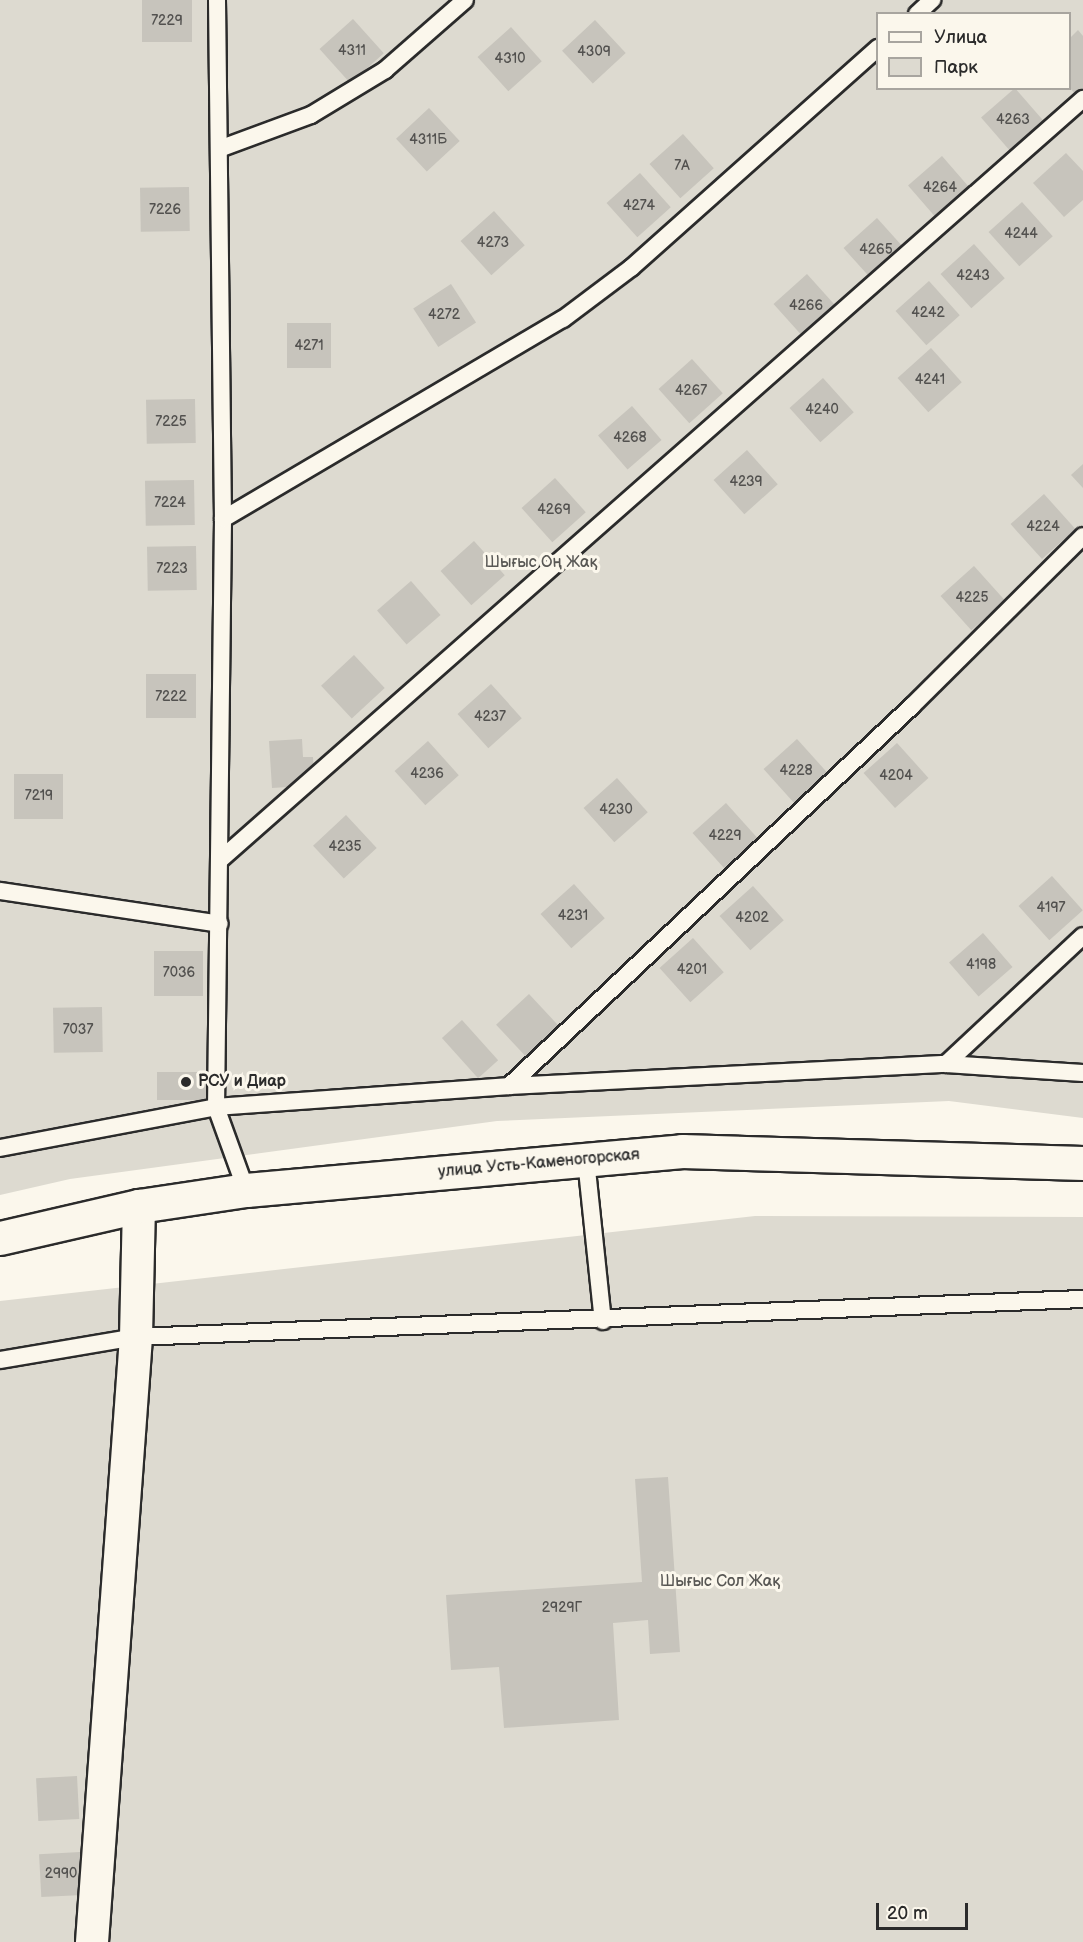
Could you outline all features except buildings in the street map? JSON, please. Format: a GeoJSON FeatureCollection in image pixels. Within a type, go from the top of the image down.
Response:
{"type":"FeatureCollection","features":[{"type":"Feature","properties":{"kind":"street","name":"улица Усть-Каменогорская"},"geometry":{"type":"LineString","coordinates":[[0,1238],[139,1206],[246,1190],[682,1151],[1083,1163]]}},
{"type":"Feature","properties":{"kind":"street"},"geometry":{"type":"LineString","coordinates":[[92,1942],[136,1337],[139,1206]]}},
{"type":"Feature","properties":{"kind":"lane"},"geometry":{"type":"LineString","coordinates":[[218,0],[223,519],[220,924],[216,1107],[246,1190]]}},
{"type":"Feature","properties":{"kind":"lane"},"geometry":{"type":"LineString","coordinates":[[219,149],[311,115],[385,70],[465,0]]}},
{"type":"Feature","properties":{"kind":"lane"},"geometry":{"type":"LineString","coordinates":[[919,12],[932,0]]}},
{"type":"Feature","properties":{"kind":"lane"},"geometry":{"type":"LineString","coordinates":[[223,519],[563,319],[631,268],[876,50]]}},
{"type":"Feature","properties":{"kind":"lane"},"geometry":{"type":"LineString","coordinates":[[220,860],[1083,99]]}},
{"type":"Feature","properties":{"kind":"lane"},"geometry":{"type":"LineString","coordinates":[[509,1086],[912,706],[1083,536]]}},
{"type":"Feature","properties":{"kind":"lane"},"geometry":{"type":"LineString","coordinates":[[0,891],[220,924]]}},
{"type":"Feature","properties":{"kind":"lane"},"geometry":{"type":"LineString","coordinates":[[946,1064],[1083,936]]}},
{"type":"Feature","properties":{"kind":"lane"},"geometry":{"type":"LineString","coordinates":[[0,1148],[216,1107],[509,1086],[946,1064],[1083,1073]]}},
{"type":"Feature","properties":{"kind":"lane"},"geometry":{"type":"LineString","coordinates":[[586,1160],[603,1321]]}},
{"type":"Feature","properties":{"kind":"lane"},"geometry":{"type":"LineString","coordinates":[[0,1360],[136,1337],[603,1321],[1083,1299]]}},
{"type":"Feature","properties":{"kind":"green space","name":"Шығыс Оң Жақ"},"geometry":{"type":"Polygon","coordinates":[[[0,0],[1083,0],[1083,1118],[949,1101],[497,1121],[70,1179],[0,1195],[0,0]]]}},
{"type":"Feature","properties":{"kind":"green space","name":"Шығыс Сол Жақ"},"geometry":{"type":"Polygon","coordinates":[[[755,1216],[1083,1217],[1083,1942],[0,1942],[0,1301],[755,1216]]]}},
{"type":"Feature","properties":{"kind":"place","name":"РСУ и Диар"},"geometry":{"type":"Point","coordinates":[186,1082]}}]}
